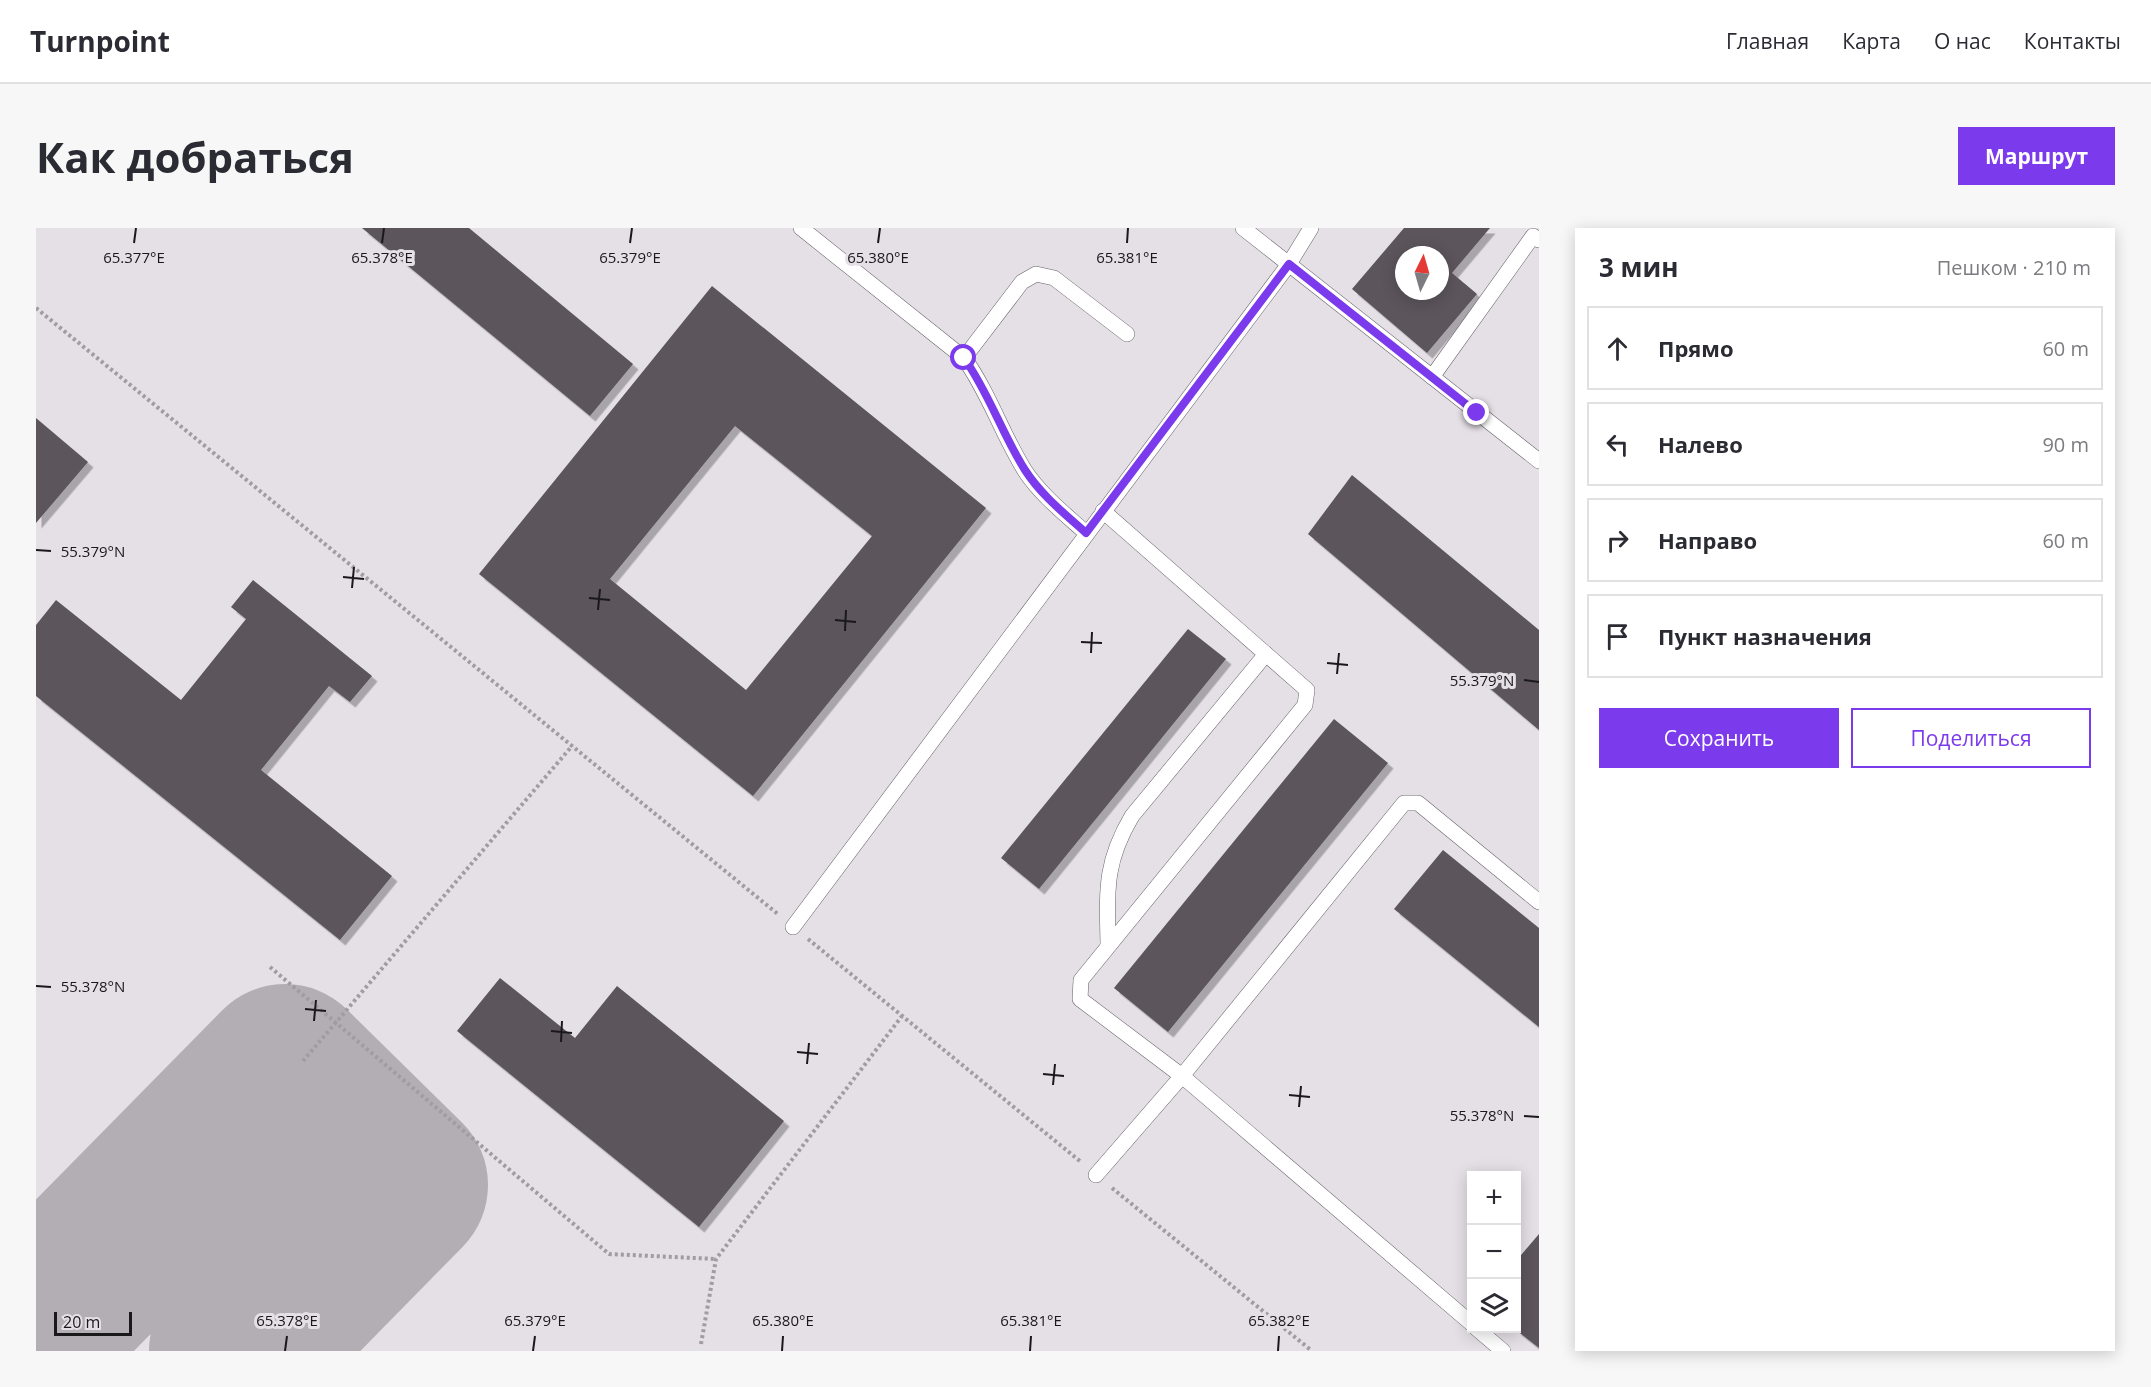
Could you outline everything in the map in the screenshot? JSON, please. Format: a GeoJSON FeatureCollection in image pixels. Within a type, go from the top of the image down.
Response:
{"type":"FeatureCollection","features":[{"type":"Feature","properties":{"kind":"lane"},"geometry":{"type":"LineString","coordinates":[[801,228],[964,358],[979,379],[1026,471],[1052,503],[1086,533]]}},
{"type":"Feature","properties":{"kind":"lane"},"geometry":{"type":"LineString","coordinates":[[1243,228],[1539,461]]}},
{"type":"Feature","properties":{"kind":"lane"},"geometry":{"type":"LineString","coordinates":[[793,927],[1289,264],[1311,228]]}},
{"type":"Feature","properties":{"kind":"lane"},"geometry":{"type":"LineString","coordinates":[[1432,377],[1533,236],[1539,240]]}},
{"type":"Feature","properties":{"kind":"lane"},"geometry":{"type":"LineString","coordinates":[[964,358],[1022,282],[1036,274],[1054,278],[1127,334]]}},
{"type":"Feature","properties":{"kind":"lane"},"geometry":{"type":"LineString","coordinates":[[1103,511],[1307,690],[1305,705],[1108,944],[1081,980],[1080,999],[1182,1076],[1467,1320]]}},
{"type":"Feature","properties":{"kind":"lane"},"geometry":{"type":"LineString","coordinates":[[1108,944],[1107,878],[1117,842],[1132,816],[1266,654]]}},
{"type":"Feature","properties":{"kind":"lane"},"geometry":{"type":"LineString","coordinates":[[1096,1175],[1182,1076],[1404,804],[1418,803],[1539,902]]}},
{"type":"Feature","properties":{"kind":"lane"},"geometry":{"type":"LineString","coordinates":[[1481,1333],[1503,1351]]}},
{"type":"Feature","properties":{"kind":"path"},"geometry":{"type":"LineString","coordinates":[[36,308],[1312,1351]]}},
{"type":"Feature","properties":{"kind":"path"},"geometry":{"type":"LineString","coordinates":[[303,1061],[572,746]]}},
{"type":"Feature","properties":{"kind":"path"},"geometry":{"type":"LineString","coordinates":[[270,967],[609,1254],[716,1259]]}},
{"type":"Feature","properties":{"kind":"path"},"geometry":{"type":"LineString","coordinates":[[701,1344],[716,1259],[902,1016]]}},
{"type":"Feature","properties":{"kind":"building"},"geometry":{"type":"Polygon","coordinates":[[[362,228],[469,228],[633,364],[590,416],[362,228]]]}},
{"type":"Feature","properties":{"kind":"building"},"geometry":{"type":"Polygon","coordinates":[[[1404,228],[1490,228],[1452,273],[1477,294],[1427,353],[1352,289],[1404,228]]]}},
{"type":"Feature","properties":{"kind":"building"},"geometry":{"type":"Polygon","coordinates":[[[712,286],[986,508],[753,796],[479,574],[712,286]],[[735,426],[610,579],[746,690],[872,536],[735,426]]]}},
{"type":"Feature","properties":{"kind":"building"},"geometry":{"type":"Polygon","coordinates":[[[36,418],[88,462],[36,523],[36,418]]]}},
{"type":"Feature","properties":{"kind":"building"},"geometry":{"type":"Polygon","coordinates":[[[1352,475],[1539,630],[1539,730],[1308,534],[1352,475]]]}},
{"type":"Feature","properties":{"kind":"building"},"geometry":{"type":"Polygon","coordinates":[[[253,580],[372,676],[350,702],[329,686],[261,770],[392,876],[340,940],[36,696],[36,625],[56,600],[181,700],[246,619],[231,607],[253,580]]]}},
{"type":"Feature","properties":{"kind":"building"},"geometry":{"type":"Polygon","coordinates":[[[1188,629],[1226,659],[1039,889],[1001,858],[1188,629]]]}},
{"type":"Feature","properties":{"kind":"building"},"geometry":{"type":"Polygon","coordinates":[[[1334,719],[1388,763],[1168,1032],[1114,988],[1334,719]]]}},
{"type":"Feature","properties":{"kind":"building"},"geometry":{"type":"Polygon","coordinates":[[[1443,850],[1539,928],[1539,1027],[1394,909],[1443,850]]]}},
{"type":"Feature","properties":{"kind":"building"},"geometry":{"type":"Polygon","coordinates":[[[500,978],[575,1038],[617,986],[784,1121],[699,1227],[457,1031],[500,978]]]}},
{"type":"Feature","properties":{"kind":"building"},"geometry":{"type":"Polygon","coordinates":[[[1539,1234],[1539,1348],[1520,1333],[1521,1255],[1539,1234]]]}},
{"type":"Feature","properties":{"kind":"runway"},"geometry":{"type":"LineString","coordinates":[[36,1325],[285,1072],[400,1185],[237,1351]]}},
{"type":"Feature","properties":{"kind":"route"},"geometry":{"type":"LineString","coordinates":[[964,358],[979,379],[1026,471],[1052,503],[1086,533],[1289,264],[1477,413]]}}]}
